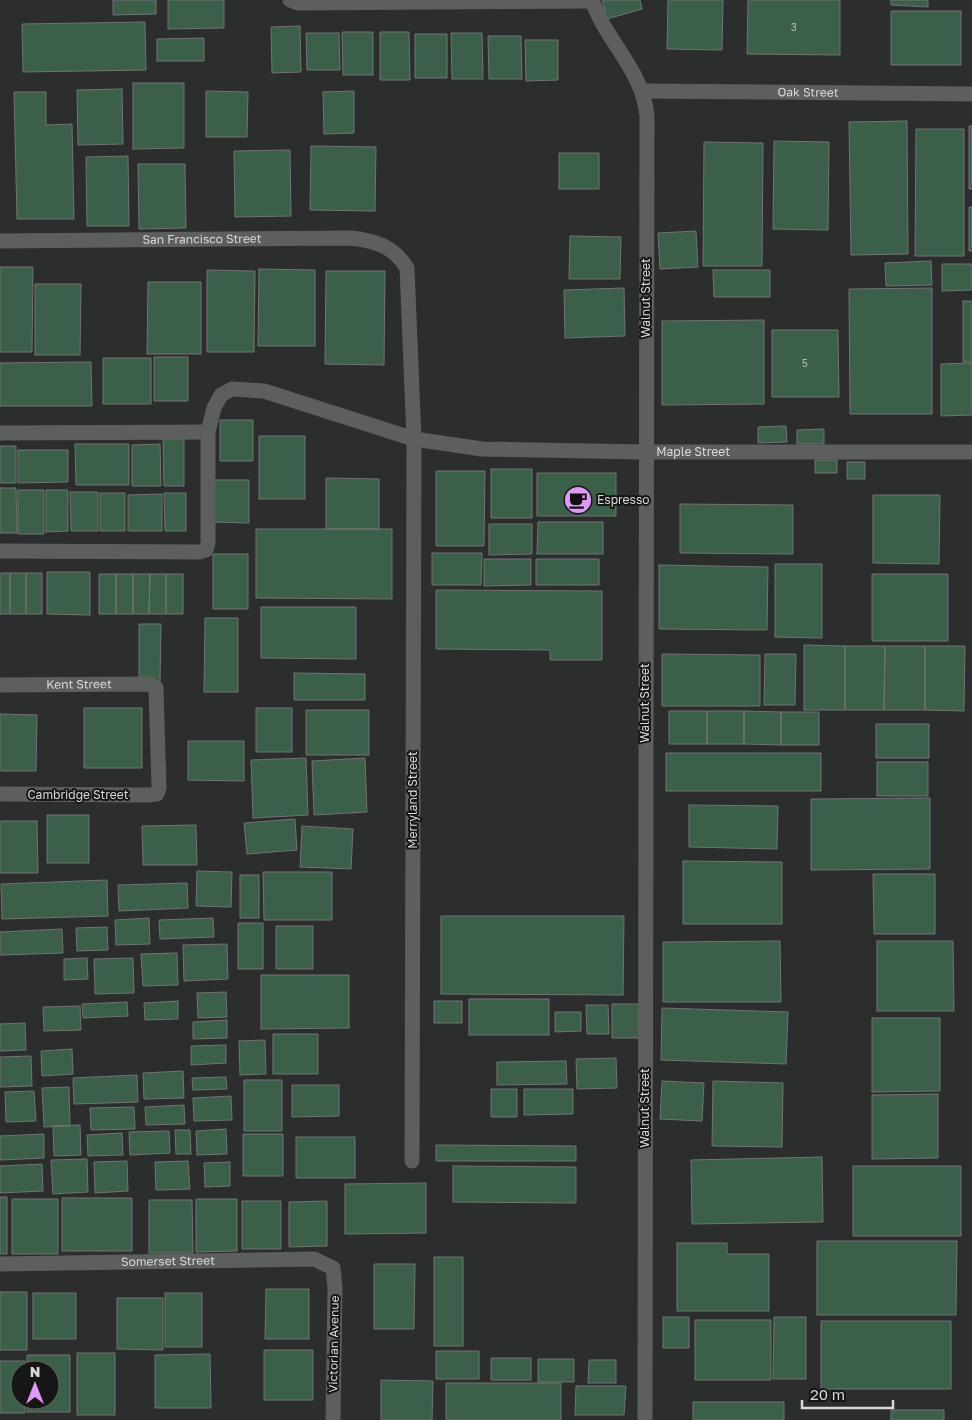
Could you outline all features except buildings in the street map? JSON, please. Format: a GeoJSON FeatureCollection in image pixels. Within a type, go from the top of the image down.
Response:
{"type":"FeatureCollection","features":[{"type":"Feature","properties":{"kind":"street"},"geometry":{"type":"LineString","coordinates":[[290,0],[298,4],[592,0]]}},
{"type":"Feature","properties":{"kind":"street","name":"Walnut Street"},"geometry":{"type":"LineString","coordinates":[[592,0],[598,16],[628,62],[643,91],[647,116],[645,1420]]}},
{"type":"Feature","properties":{"kind":"street","name":"Oak Street"},"geometry":{"type":"LineString","coordinates":[[643,91],[972,94]]}},
{"type":"Feature","properties":{"kind":"street","name":"San Francisco Street"},"geometry":{"type":"LineString","coordinates":[[0,241],[351,238],[370,240],[387,246],[400,256]]}},
{"type":"Feature","properties":{"kind":"street","name":"Merryland Street"},"geometry":{"type":"LineString","coordinates":[[400,256],[407,268],[410,286],[414,439],[412,1161]]}},
{"type":"Feature","properties":{"kind":"street","name":"Maple Street"},"geometry":{"type":"LineString","coordinates":[[208,432],[214,408],[221,395],[232,389],[244,388],[264,391],[414,439],[482,449],[645,452],[972,452]]}},
{"type":"Feature","properties":{"kind":"street"},"geometry":{"type":"LineString","coordinates":[[0,433],[208,432],[208,543],[206,550],[200,552],[0,551]]}},
{"type":"Feature","properties":{"kind":"street","name":"Kent Street"},"geometry":{"type":"LineString","coordinates":[[0,685],[149,684],[156,688],[159,788],[157,794]]}},
{"type":"Feature","properties":{"kind":"street","name":"Cambridge Street"},"geometry":{"type":"LineString","coordinates":[[0,794],[157,794]]}},
{"type":"Feature","properties":{"kind":"street","name":"Somerset Street"},"geometry":{"type":"LineString","coordinates":[[0,1264],[314,1259],[333,1268]]}},
{"type":"Feature","properties":{"kind":"street","name":"Victorian Avenue"},"geometry":{"type":"LineString","coordinates":[[333,1268],[335,1288],[333,1420]]}},
{"type":"Feature","properties":{"kind":"place","name":"Espresso"},"geometry":{"type":"Point","coordinates":[578,500]}}]}
